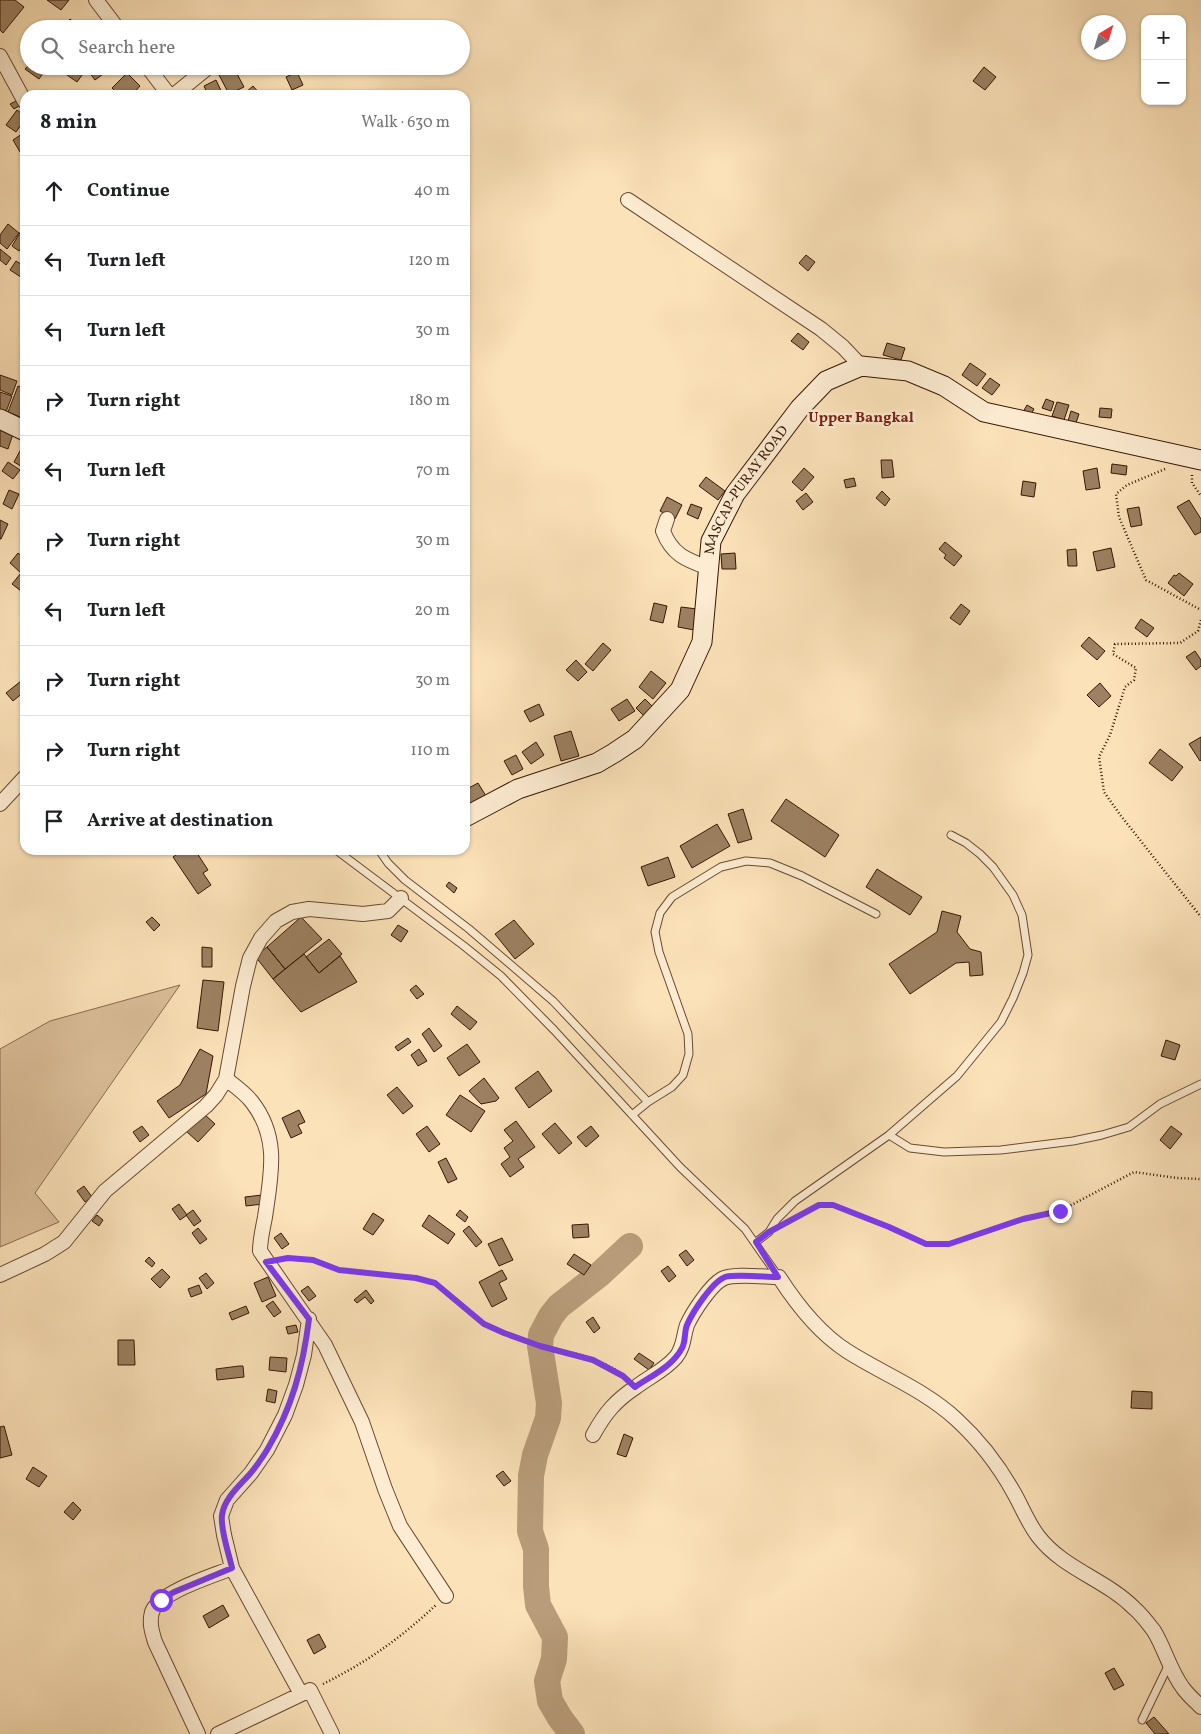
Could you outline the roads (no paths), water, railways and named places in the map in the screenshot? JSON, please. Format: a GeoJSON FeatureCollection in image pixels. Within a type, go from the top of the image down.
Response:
{"type":"FeatureCollection","features":[{"type":"Feature","properties":{"kind":"street"},"geometry":{"type":"LineString","coordinates":[[96,0],[111,20]]}},
{"type":"Feature","properties":{"kind":"street"},"geometry":{"type":"LineString","coordinates":[[0,56],[20,93]]}},
{"type":"Feature","properties":{"kind":"street"},"geometry":{"type":"LineString","coordinates":[[154,75],[165,90]]}},
{"type":"Feature","properties":{"kind":"street"},"geometry":{"type":"LineString","coordinates":[[180,90],[199,75]]}},
{"type":"Feature","properties":{"kind":"street"},"geometry":{"type":"LineString","coordinates":[[628,200],[821,329],[843,347],[861,366]]}},
{"type":"Feature","properties":{"kind":"street","name":"MASCAP-PURAY ROAD"},"geometry":{"type":"LineString","coordinates":[[470,815],[518,789],[597,762],[635,740],[680,690],[702,642],[711,541],[735,494],[800,408],[826,381],[861,366],[908,371],[944,386],[984,412],[1196,459]]}},
{"type":"Feature","properties":{"kind":"street"},"geometry":{"type":"LineString","coordinates":[[0,419],[20,429]]}},
{"type":"Feature","properties":{"kind":"street"},"geometry":{"type":"LineString","coordinates":[[667,519],[662,531],[672,549],[692,562],[709,568]]}},
{"type":"Feature","properties":{"kind":"street"},"geometry":{"type":"LineString","coordinates":[[0,804],[20,782]]}},
{"type":"Feature","properties":{"kind":"street"},"geometry":{"type":"LineString","coordinates":[[0,1274],[45,1254],[64,1242],[105,1191],[206,1106],[216,1095],[226,1079],[250,958],[261,938],[276,921],[292,912],[309,909],[363,914],[388,911],[401,898]]}},
{"type":"Feature","properties":{"kind":"street"},"geometry":{"type":"LineString","coordinates":[[226,1079],[251,1101],[264,1120],[270,1137],[273,1158],[260,1238],[260,1251],[266,1262],[309,1319],[325,1345],[358,1414],[400,1526],[446,1596]]}},
{"type":"Feature","properties":{"kind":"street"},"geometry":{"type":"LineString","coordinates":[[593,1435],[603,1416],[635,1387],[664,1368],[676,1357],[683,1347],[687,1326],[713,1286],[723,1278],[734,1275],[778,1277],[821,1330],[847,1351],[890,1374],[926,1397],[966,1428],[1008,1484],[1037,1535],[1051,1551],[1072,1567],[1111,1590],[1134,1608],[1154,1631],[1169,1664],[1183,1687],[1201,1707]]}},
{"type":"Feature","properties":{"kind":"street"},"geometry":{"type":"LineString","coordinates":[[309,1319],[304,1355],[285,1415],[267,1450],[251,1473],[227,1500],[222,1516],[224,1535],[232,1568],[332,1734]]}},
{"type":"Feature","properties":{"kind":"street"},"geometry":{"type":"LineString","coordinates":[[198,1734],[154,1642],[150,1626],[153,1611],[161,1600],[174,1592],[232,1568]]}},
{"type":"Feature","properties":{"kind":"street"},"geometry":{"type":"LineString","coordinates":[[218,1734],[306,1692]]}},
{"type":"Feature","properties":{"kind":"lane"},"geometry":{"type":"LineString","coordinates":[[756,1242],[769,1232],[777,1219],[795,1201],[889,1135],[957,1076],[1001,1022],[1013,998],[1028,955],[1022,914],[1013,895],[992,867],[966,843],[950,835]]}},
{"type":"Feature","properties":{"kind":"lane"},"geometry":{"type":"LineString","coordinates":[[343,855],[501,976],[554,1030],[680,1167],[745,1229],[756,1242],[778,1277]]}},
{"type":"Feature","properties":{"kind":"lane"},"geometry":{"type":"LineString","coordinates":[[383,855],[388,863],[405,880],[469,929],[553,1001],[648,1102]]}},
{"type":"Feature","properties":{"kind":"lane"},"geometry":{"type":"LineString","coordinates":[[632,1115],[678,1081],[684,1074],[689,1054],[688,1034],[659,952],[655,932],[660,913],[672,897],[721,868],[746,861],[770,864],[802,876],[876,914]]}},
{"type":"Feature","properties":{"kind":"lane"},"geometry":{"type":"LineString","coordinates":[[889,1135],[910,1148],[944,1152],[1001,1150],[1073,1141],[1129,1127],[1160,1104],[1201,1084]]}},
{"type":"Feature","properties":{"kind":"lane"},"geometry":{"type":"LineString","coordinates":[[1142,1720],[1169,1664]]}},
{"type":"Feature","properties":{"kind":"waterway"},"geometry":{"type":"LineString","coordinates":[[572,1734],[550,1701],[547,1681],[554,1659],[555,1637],[538,1605],[536,1549],[530,1531],[531,1476],[535,1455],[548,1418],[549,1403],[540,1346],[541,1335],[551,1316],[559,1306],[600,1274],[630,1246]]}},
{"type":"Feature","properties":{"kind":"district","name":"Upper Bangkal"},"geometry":{"type":"Point","coordinates":[861,418]}}]}
